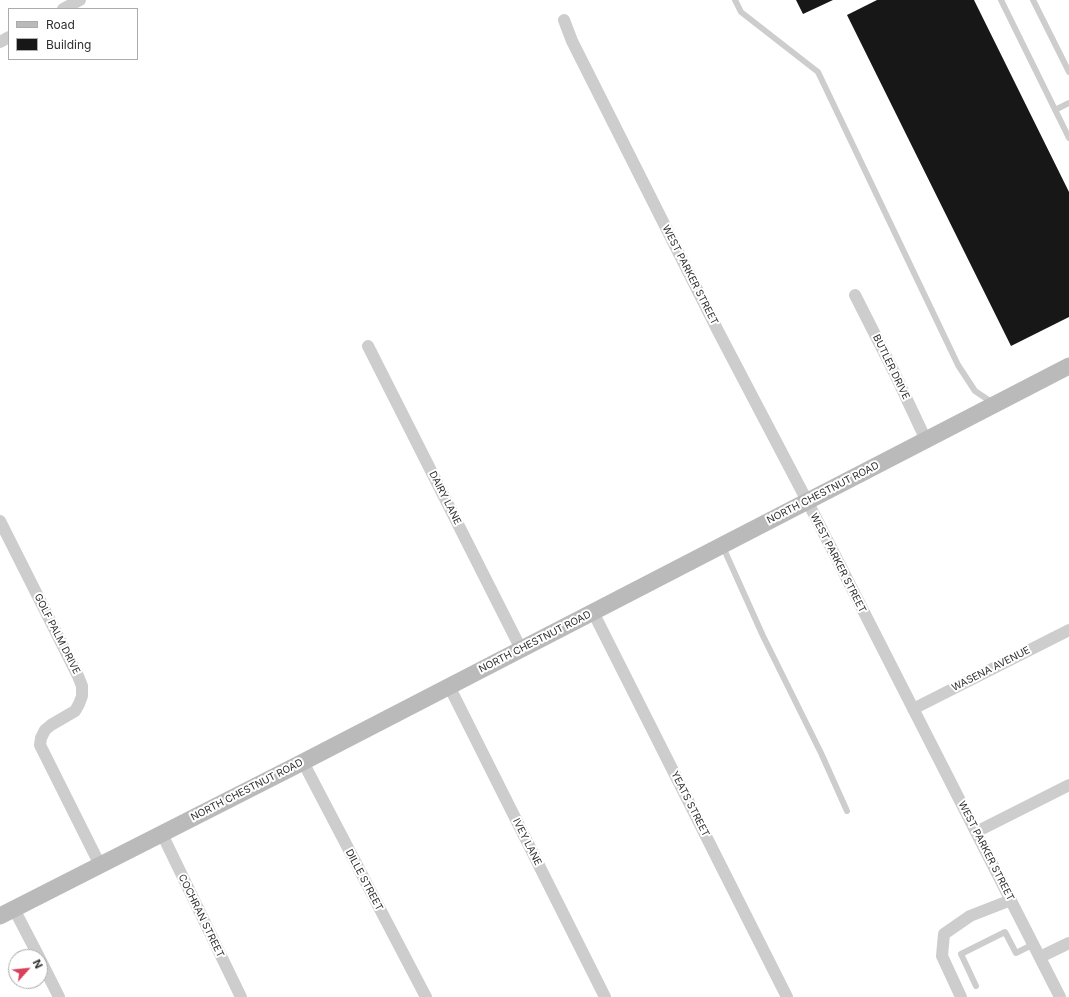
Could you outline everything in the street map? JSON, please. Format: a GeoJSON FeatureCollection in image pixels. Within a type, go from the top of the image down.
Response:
{"type":"FeatureCollection","features":[{"type":"Feature","properties":{"kind":"street"},"geometry":{"type":"LineString","coordinates":[[65,8],[80,0]]}},
{"type":"Feature","properties":{"kind":"street","name":"WEST PARKER STREET"},"geometry":{"type":"LineString","coordinates":[[564,20],[579,55],[1060,997]]}},
{"type":"Feature","properties":{"kind":"street","name":"BUTLER DRIVE"},"geometry":{"type":"LineString","coordinates":[[855,295],[926,440]]}},
{"type":"Feature","properties":{"kind":"street","name":"DAIRY LANE"},"geometry":{"type":"LineString","coordinates":[[368,346],[521,649]]}},
{"type":"Feature","properties":{"kind":"street","name":"NORTH CHESTNUT ROAD"},"geometry":{"type":"LineString","coordinates":[[7,913],[303,762],[1069,366]]}},
{"type":"Feature","properties":{"kind":"street","name":"GOLF PALM DRIVE"},"geometry":{"type":"LineString","coordinates":[[0,521],[82,686],[80,704],[75,711],[45,730],[41,738],[40,745],[100,865]]}},
{"type":"Feature","properties":{"kind":"street","name":"YEATS STREET"},"geometry":{"type":"LineString","coordinates":[[593,612],[787,997]]}},
{"type":"Feature","properties":{"kind":"street","name":"WASENA AVENUE"},"geometry":{"type":"LineString","coordinates":[[913,709],[1069,630]]}},
{"type":"Feature","properties":{"kind":"street","name":"IVEY LANE"},"geometry":{"type":"LineString","coordinates":[[449,686],[605,997]]}},
{"type":"Feature","properties":{"kind":"street","name":"DILLE STREET"},"geometry":{"type":"LineString","coordinates":[[303,762],[426,997]]}},
{"type":"Feature","properties":{"kind":"street"},"geometry":{"type":"LineString","coordinates":[[976,832],[1069,785]]}},
{"type":"Feature","properties":{"kind":"street","name":"COCHRAN STREET"},"geometry":{"type":"LineString","coordinates":[[162,834],[241,997]]}},
{"type":"Feature","properties":{"kind":"street"},"geometry":{"type":"LineString","coordinates":[[961,997],[942,956],[944,934],[970,916],[1010,900]]}},
{"type":"Feature","properties":{"kind":"street"},"geometry":{"type":"LineString","coordinates":[[7,913],[33,949]]}},
{"type":"Feature","properties":{"kind":"street"},"geometry":{"type":"LineString","coordinates":[[1040,957],[1069,943]]}},
{"type":"Feature","properties":{"kind":"street"},"geometry":{"type":"LineString","coordinates":[[48,976],[59,997]]}},
{"type":"Feature","properties":{"kind":"lane"},"geometry":{"type":"LineString","coordinates":[[735,0],[741,12],[818,72],[958,365],[975,391],[996,404]]}},
{"type":"Feature","properties":{"kind":"lane"},"geometry":{"type":"LineString","coordinates":[[1001,0],[1069,138]]}},
{"type":"Feature","properties":{"kind":"lane"},"geometry":{"type":"LineString","coordinates":[[1033,0],[1069,72]]}},
{"type":"Feature","properties":{"kind":"lane"},"geometry":{"type":"LineString","coordinates":[[1055,110],[1069,103]]}},
{"type":"Feature","properties":{"kind":"lane"},"geometry":{"type":"LineString","coordinates":[[722,545],[847,811]]}},
{"type":"Feature","properties":{"kind":"lane"},"geometry":{"type":"LineString","coordinates":[[976,986],[961,954],[1005,932],[1016,953],[1034,944]]}},
{"type":"Feature","properties":{"kind":"building"},"geometry":{"type":"Polygon","coordinates":[[[796,0],[833,0],[803,14],[796,0]]]}},
{"type":"Feature","properties":{"kind":"building"},"geometry":{"type":"Polygon","coordinates":[[[877,0],[974,0],[1069,192],[1069,317],[1011,346],[847,15],[877,0]]]}}]}
